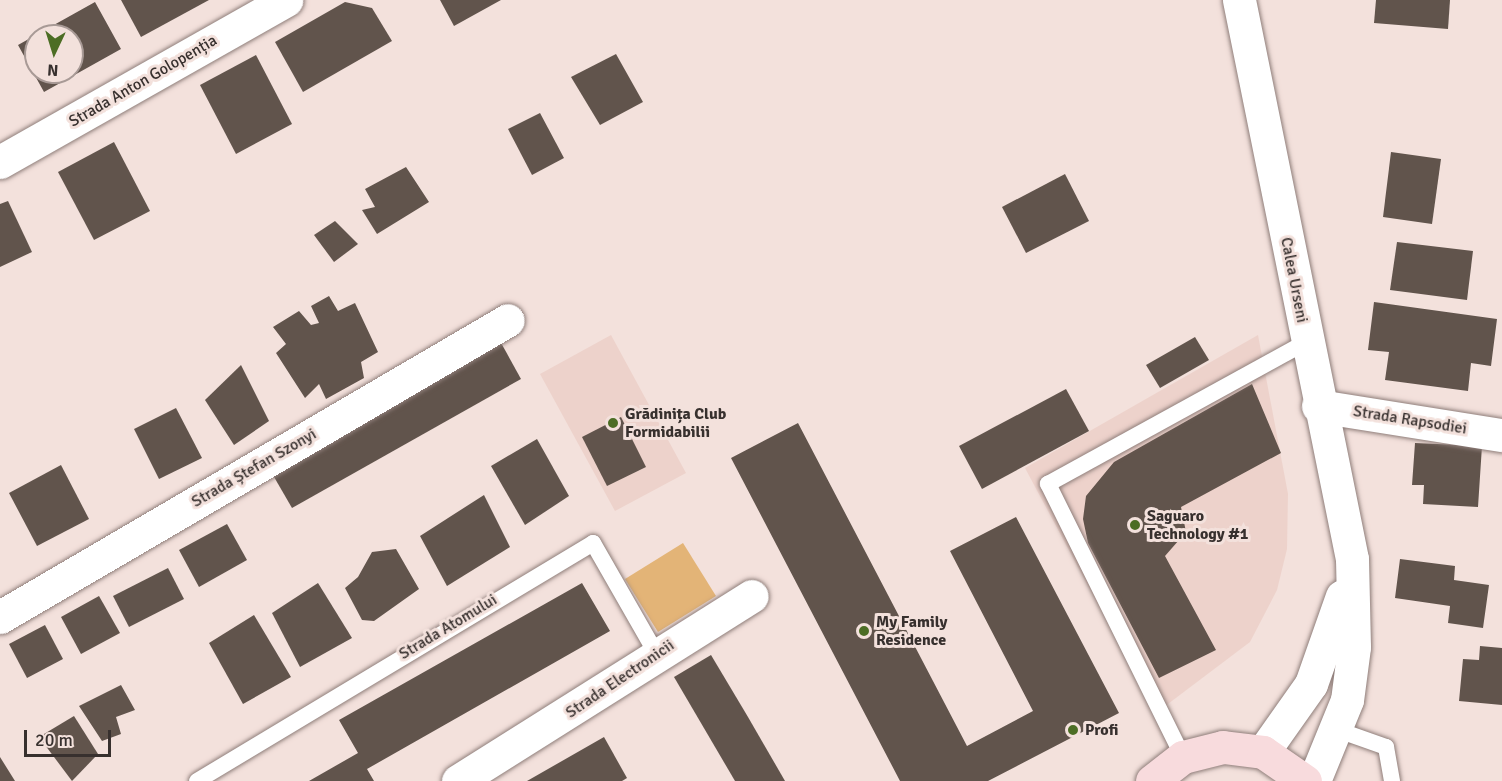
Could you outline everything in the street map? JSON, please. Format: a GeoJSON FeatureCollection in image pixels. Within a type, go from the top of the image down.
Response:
{"type":"FeatureCollection","features":[{"type":"Feature","properties":{"kind":"main road"},"geometry":{"type":"LineString","coordinates":[[1152,781],[1183,757],[1223,747],[1263,752],[1305,781]]}},
{"type":"Feature","properties":{"kind":"street","name":"Strada Anton Golopenția"},"geometry":{"type":"LineString","coordinates":[[0,162],[286,0]]}},
{"type":"Feature","properties":{"kind":"street","name":"Calea Urseni"},"geometry":{"type":"LineString","coordinates":[[1239,0],[1318,406],[1352,559],[1354,647],[1338,730],[1314,781]]}},
{"type":"Feature","properties":{"kind":"street","name":"Strada Ștefan Szonyi"},"geometry":{"type":"LineString","coordinates":[[0,617],[508,320]]}},
{"type":"Feature","properties":{"kind":"street","name":"Strada Rapsodiei"},"geometry":{"type":"LineString","coordinates":[[1318,406],[1502,435]]}},
{"type":"Feature","properties":{"kind":"street"},"geometry":{"type":"LineString","coordinates":[[1263,752],[1311,684],[1352,559]]}},
{"type":"Feature","properties":{"kind":"street","name":"Strada Electronicii"},"geometry":{"type":"LineString","coordinates":[[458,781],[616,686],[656,653],[752,596]]}},
{"type":"Feature","properties":{"kind":"lane"},"geometry":{"type":"LineString","coordinates":[[1183,757],[1048,484],[1306,342]]}},
{"type":"Feature","properties":{"kind":"lane","name":"Strada Atomului"},"geometry":{"type":"LineString","coordinates":[[197,781],[593,543],[656,653]]}},
{"type":"Feature","properties":{"kind":"lane"},"geometry":{"type":"LineString","coordinates":[[1338,730],[1386,747],[1392,781]]}},
{"type":"Feature","properties":{"kind":"shaded area","name":"Grădinița Club Formidabilii"},"geometry":{"type":"Polygon","coordinates":[[[611,335],[686,473],[615,511],[540,374],[611,335]]]}},
{"type":"Feature","properties":{"kind":"shaded area"},"geometry":{"type":"Polygon","coordinates":[[[1258,335],[1288,494],[1287,549],[1277,590],[1250,642],[1156,713],[1025,468],[1258,335]]]}},
{"type":"Feature","properties":{"kind":"shaded area"},"geometry":{"type":"Polygon","coordinates":[[[683,543],[716,596],[658,632],[625,579],[683,543]]]}},
{"type":"Feature","properties":{"kind":"building"},"geometry":{"type":"Polygon","coordinates":[[[121,0],[209,0],[141,37],[121,0]]]}},
{"type":"Feature","properties":{"kind":"building"},"geometry":{"type":"Polygon","coordinates":[[[440,0],[501,0],[454,26],[440,0]]]}},
{"type":"Feature","properties":{"kind":"building"},"geometry":{"type":"Polygon","coordinates":[[[1376,0],[1450,0],[1448,29],[1374,23],[1376,0]]]}},
{"type":"Feature","properties":{"kind":"building"},"geometry":{"type":"Polygon","coordinates":[[[95,2],[121,49],[84,70],[84,24],[56,24],[95,2]]]}},
{"type":"Feature","properties":{"kind":"building"},"geometry":{"type":"Polygon","coordinates":[[[345,2],[372,8],[392,41],[303,92],[275,42],[345,2]]]}},
{"type":"Feature","properties":{"kind":"building"},"geometry":{"type":"Polygon","coordinates":[[[24,42],[24,56],[18,45],[24,42]]]}},
{"type":"Feature","properties":{"kind":"building"},"geometry":{"type":"Polygon","coordinates":[[[616,54],[643,102],[600,125],[571,77],[616,54]]]}},
{"type":"Feature","properties":{"kind":"building"},"geometry":{"type":"Polygon","coordinates":[[[256,55],[292,124],[236,154],[200,85],[256,55]]]}},
{"type":"Feature","properties":{"kind":"building"},"geometry":{"type":"Polygon","coordinates":[[[40,84],[58,84],[44,92],[40,84]]]}},
{"type":"Feature","properties":{"kind":"building"},"geometry":{"type":"Polygon","coordinates":[[[540,113],[564,158],[532,175],[508,129],[540,113]]]}},
{"type":"Feature","properties":{"kind":"building"},"geometry":{"type":"Polygon","coordinates":[[[114,142],[150,211],[94,240],[58,172],[114,142]]]}},
{"type":"Feature","properties":{"kind":"building"},"geometry":{"type":"Polygon","coordinates":[[[1391,152],[1441,159],[1432,224],[1383,217],[1391,152]]]}},
{"type":"Feature","properties":{"kind":"building"},"geometry":{"type":"Polygon","coordinates":[[[406,167],[429,202],[377,234],[362,210],[375,207],[365,189],[406,167]]]}},
{"type":"Feature","properties":{"kind":"building"},"geometry":{"type":"Polygon","coordinates":[[[1065,174],[1089,221],[1026,253],[1002,207],[1065,174]]]}},
{"type":"Feature","properties":{"kind":"building"},"geometry":{"type":"Polygon","coordinates":[[[8,201],[32,252],[0,267],[0,204],[8,201]]]}},
{"type":"Feature","properties":{"kind":"building"},"geometry":{"type":"Polygon","coordinates":[[[335,221],[358,244],[334,262],[314,235],[335,221]]]}},
{"type":"Feature","properties":{"kind":"building"},"geometry":{"type":"Polygon","coordinates":[[[1397,242],[1473,251],[1467,300],[1390,290],[1397,242]]]}},
{"type":"Feature","properties":{"kind":"building"},"geometry":{"type":"Polygon","coordinates":[[[329,296],[338,311],[355,303],[378,352],[361,362],[364,378],[326,399],[319,384],[305,398],[276,353],[286,344],[273,327],[299,311],[311,325],[319,323],[311,306],[329,296]]]}},
{"type":"Feature","properties":{"kind":"building"},"geometry":{"type":"Polygon","coordinates":[[[1374,302],[1497,319],[1491,366],[1471,363],[1468,391],[1385,380],[1389,352],[1368,350],[1374,302]]]}},
{"type":"Feature","properties":{"kind":"building"},"geometry":{"type":"Polygon","coordinates":[[[1195,337],[1209,360],[1160,388],[1146,365],[1195,337]]]}},
{"type":"Feature","properties":{"kind":"building"},"geometry":{"type":"Polygon","coordinates":[[[500,341],[521,379],[292,508],[270,470],[500,341]]]}},
{"type":"Feature","properties":{"kind":"building"},"geometry":{"type":"Polygon","coordinates":[[[241,365],[269,421],[234,445],[205,400],[241,365]]]}},
{"type":"Feature","properties":{"kind":"building","name":"Saguaro Technology #1"},"geometry":{"type":"Polygon","coordinates":[[[1252,384],[1281,453],[1181,507],[1186,532],[1165,556],[1216,650],[1159,678],[1088,543],[1083,519],[1086,496],[1114,462],[1252,384]]]}},
{"type":"Feature","properties":{"kind":"building"},"geometry":{"type":"Polygon","coordinates":[[[1066,389],[1089,431],[982,489],[959,446],[1066,389]]]}},
{"type":"Feature","properties":{"kind":"building"},"geometry":{"type":"Polygon","coordinates":[[[176,408],[202,458],[159,479],[134,429],[176,408]]]}},
{"type":"Feature","properties":{"kind":"building"},"geometry":{"type":"Polygon","coordinates":[[[621,417],[646,467],[607,486],[582,437],[621,417]]]}},
{"type":"Feature","properties":{"kind":"building","name":"My Family Residence"},"geometry":{"type":"Polygon","coordinates":[[[798,423],[967,746],[1033,711],[950,551],[1016,517],[1119,713],[988,781],[900,781],[731,458],[798,423]]]}},
{"type":"Feature","properties":{"kind":"building"},"geometry":{"type":"Polygon","coordinates":[[[537,439],[569,496],[525,525],[491,466],[537,439]]]}},
{"type":"Feature","properties":{"kind":"building"},"geometry":{"type":"Polygon","coordinates":[[[1415,443],[1482,446],[1478,507],[1423,504],[1424,485],[1412,485],[1415,443]]]}},
{"type":"Feature","properties":{"kind":"building"},"geometry":{"type":"Polygon","coordinates":[[[61,465],[89,519],[37,546],[9,493],[61,465]]]}},
{"type":"Feature","properties":{"kind":"building"},"geometry":{"type":"Polygon","coordinates":[[[484,495],[510,547],[447,586],[420,536],[484,495]]]}},
{"type":"Feature","properties":{"kind":"building"},"geometry":{"type":"Polygon","coordinates":[[[227,524],[247,560],[199,587],[179,550],[227,524]]]}},
{"type":"Feature","properties":{"kind":"building"},"geometry":{"type":"Polygon","coordinates":[[[396,549],[419,589],[374,621],[362,620],[345,588],[358,577],[372,552],[396,549]]]}},
{"type":"Feature","properties":{"kind":"building"},"geometry":{"type":"Polygon","coordinates":[[[1400,559],[1455,566],[1454,580],[1489,585],[1483,628],[1448,623],[1450,606],[1395,598],[1400,559]]]}},
{"type":"Feature","properties":{"kind":"building"},"geometry":{"type":"Polygon","coordinates":[[[168,568],[184,599],[129,627],[113,596],[168,568]]]}},
{"type":"Feature","properties":{"kind":"building"},"geometry":{"type":"Polygon","coordinates":[[[318,583],[352,638],[300,667],[272,613],[318,583]]]}},
{"type":"Feature","properties":{"kind":"building"},"geometry":{"type":"Polygon","coordinates":[[[582,583],[610,631],[367,769],[374,781],[309,781],[358,753],[339,720],[582,583]]]}},
{"type":"Feature","properties":{"kind":"building"},"geometry":{"type":"Polygon","coordinates":[[[99,596],[120,633],[81,654],[61,617],[99,596]]]}},
{"type":"Feature","properties":{"kind":"building"},"geometry":{"type":"Polygon","coordinates":[[[254,615],[291,677],[243,704],[209,643],[254,615]]]}},
{"type":"Feature","properties":{"kind":"building"},"geometry":{"type":"Polygon","coordinates":[[[45,625],[63,659],[27,678],[9,644],[45,625]]]}},
{"type":"Feature","properties":{"kind":"building"},"geometry":{"type":"Polygon","coordinates":[[[1480,646],[1502,648],[1502,705],[1459,701],[1463,659],[1479,660],[1480,646]]]}},
{"type":"Feature","properties":{"kind":"building"},"geometry":{"type":"Polygon","coordinates":[[[711,655],[785,781],[735,781],[674,677],[711,655]]]}},
{"type":"Feature","properties":{"kind":"building"},"geometry":{"type":"Polygon","coordinates":[[[121,685],[135,710],[116,717],[121,734],[102,741],[79,706],[121,685]]]}},
{"type":"Feature","properties":{"kind":"building"},"geometry":{"type":"Polygon","coordinates":[[[74,716],[98,754],[72,781],[39,737],[74,716]]]}},
{"type":"Feature","properties":{"kind":"building"},"geometry":{"type":"Polygon","coordinates":[[[604,737],[627,778],[622,781],[527,781],[604,737]]]}},
{"type":"Feature","properties":{"kind":"building"},"geometry":{"type":"Polygon","coordinates":[[[0,757],[15,781],[0,781],[0,757]]]}},
{"type":"Feature","properties":{"kind":"place","name":"Grădinița Club Formidabilii"},"geometry":{"type":"Point","coordinates":[613,423]}},
{"type":"Feature","properties":{"kind":"place","name":"Saguaro Technology #1"},"geometry":{"type":"Point","coordinates":[1135,525]}},
{"type":"Feature","properties":{"kind":"place","name":"My Family Residence"},"geometry":{"type":"Point","coordinates":[864,631]}},
{"type":"Feature","properties":{"kind":"place","name":"Profi"},"geometry":{"type":"Point","coordinates":[1073,730]}}]}
